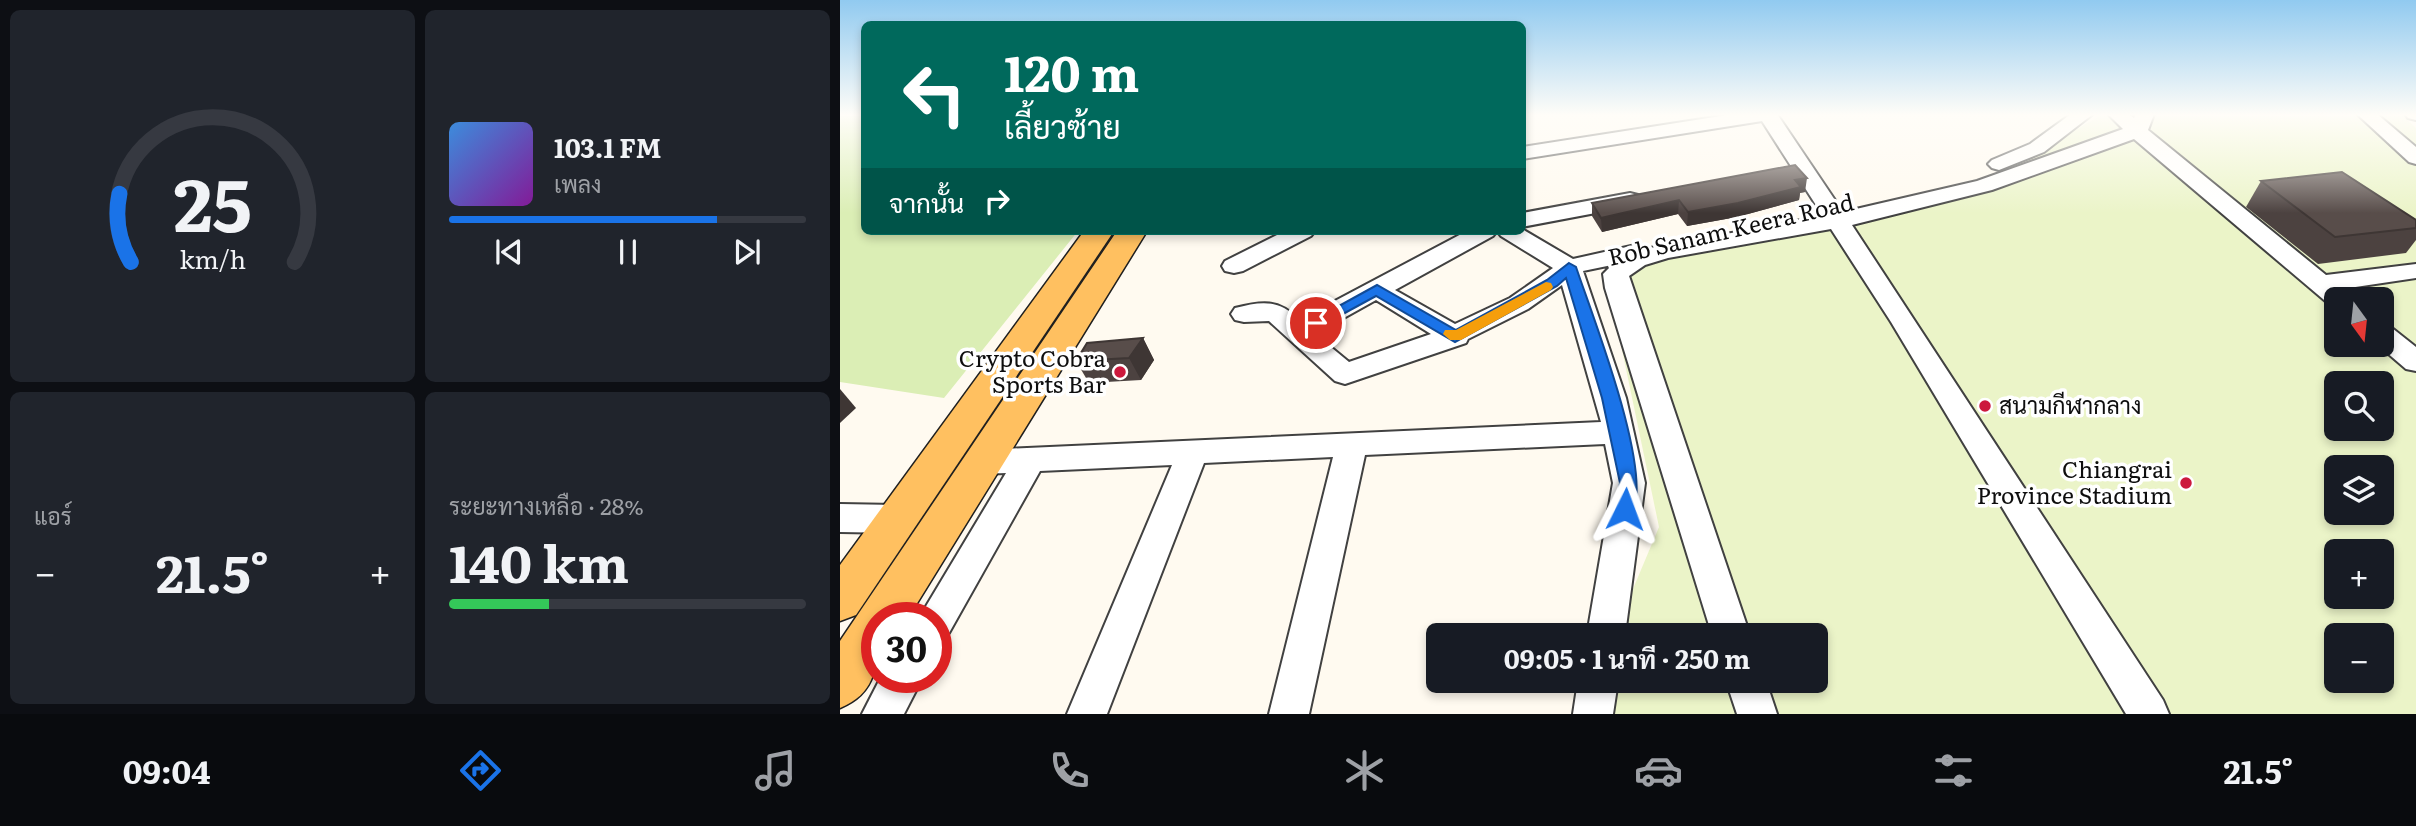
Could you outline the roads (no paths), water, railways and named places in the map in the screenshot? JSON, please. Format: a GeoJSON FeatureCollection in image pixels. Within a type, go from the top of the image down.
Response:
{"type":"FeatureCollection","features":[{"type":"Feature","properties":{"kind":"main road"},"geometry":{"type":"LineString","coordinates":[[850,586],[1096,235]]}},
{"type":"Feature","properties":{"kind":"main road"},"geometry":{"type":"LineString","coordinates":[[892,602],[1129,235]]}},
{"type":"Feature","properties":{"kind":"main road"},"geometry":{"type":"LineString","coordinates":[[850,586],[913,568]]}},
{"type":"Feature","properties":{"kind":"main road"},"geometry":{"type":"LineString","coordinates":[[840,684],[861,651]]}},
{"type":"Feature","properties":{"kind":"street"},"geometry":{"type":"LineString","coordinates":[[1526,152],[1558,147]]}},
{"type":"Feature","properties":{"kind":"street"},"geometry":{"type":"LineString","coordinates":[[1789,147],[1904,322],[2149,714]]}},
{"type":"Feature","properties":{"kind":"street","name":"Rob Sanam Keera Road"},"geometry":{"type":"LineString","coordinates":[[1569,267],[1832,214],[1966,178],[2038,147]]}},
{"type":"Feature","properties":{"kind":"street"},"geometry":{"type":"LineString","coordinates":[[1727,623],[1621,298],[1616,274],[1630,262],[1666,252],[1832,214],[1962,192],[2067,159],[2090,147]]}},
{"type":"Feature","properties":{"kind":"street"},"geometry":{"type":"LineString","coordinates":[[2169,147],[2324,287]]}},
{"type":"Feature","properties":{"kind":"street"},"geometry":{"type":"LineString","coordinates":[[1776,173],[1802,168]]}},
{"type":"Feature","properties":{"kind":"street"},"geometry":{"type":"LineString","coordinates":[[1526,219],[1656,195]]}},
{"type":"Feature","properties":{"kind":"street"},"geometry":{"type":"LineString","coordinates":[[1234,266],[1295,235]]}},
{"type":"Feature","properties":{"kind":"street"},"geometry":{"type":"LineString","coordinates":[[1296,333],[1478,235]]}},
{"type":"Feature","properties":{"kind":"street"},"geometry":{"type":"LineString","coordinates":[[1516,235],[1569,267],[1611,398],[1629,483],[1607,623]]}},
{"type":"Feature","properties":{"kind":"street"},"geometry":{"type":"LineString","coordinates":[[1244,314],[1276,313],[1345,374],[1455,337],[1552,283],[1569,267]]}},
{"type":"Feature","properties":{"kind":"street"},"geometry":{"type":"LineString","coordinates":[[2350,287],[2416,271]]}},
{"type":"Feature","properties":{"kind":"street"},"geometry":{"type":"LineString","coordinates":[[1377,290],[1455,337]]}},
{"type":"Feature","properties":{"kind":"street"},"geometry":{"type":"LineString","coordinates":[[2394,344],[2416,362]]}},
{"type":"Feature","properties":{"kind":"street"},"geometry":{"type":"LineString","coordinates":[[982,462],[1618,432]]}},
{"type":"Feature","properties":{"kind":"street"},"geometry":{"type":"LineString","coordinates":[[1289,714],[1352,445]]}},
{"type":"Feature","properties":{"kind":"street"},"geometry":{"type":"LineString","coordinates":[[1087,714],[1193,452]]}},
{"type":"Feature","properties":{"kind":"street"},"geometry":{"type":"LineString","coordinates":[[947,602],[1030,460]]}},
{"type":"Feature","properties":{"kind":"street"},"geometry":{"type":"LineString","coordinates":[[840,518],[897,519]]}},
{"type":"Feature","properties":{"kind":"street"},"geometry":{"type":"LineString","coordinates":[[882,714],[894,693]]}},
{"type":"Feature","properties":{"kind":"street"},"geometry":{"type":"LineString","coordinates":[[1593,714],[1596,693]]}},
{"type":"Feature","properties":{"kind":"street"},"geometry":{"type":"LineString","coordinates":[[1750,693],[1757,714]]}},
{"type":"Feature","properties":{"kind":"place","name":"Crypto Cobra Sports Bar"},"geometry":{"type":"Point","coordinates":[1120,372]}},
{"type":"Feature","properties":{"kind":"place","name":"สนามกีฬากลาง"},"geometry":{"type":"Point","coordinates":[1985,406]}},
{"type":"Feature","properties":{"kind":"place","name":"Chiangrai Province Stadium"},"geometry":{"type":"Point","coordinates":[2186,483]}}]}
